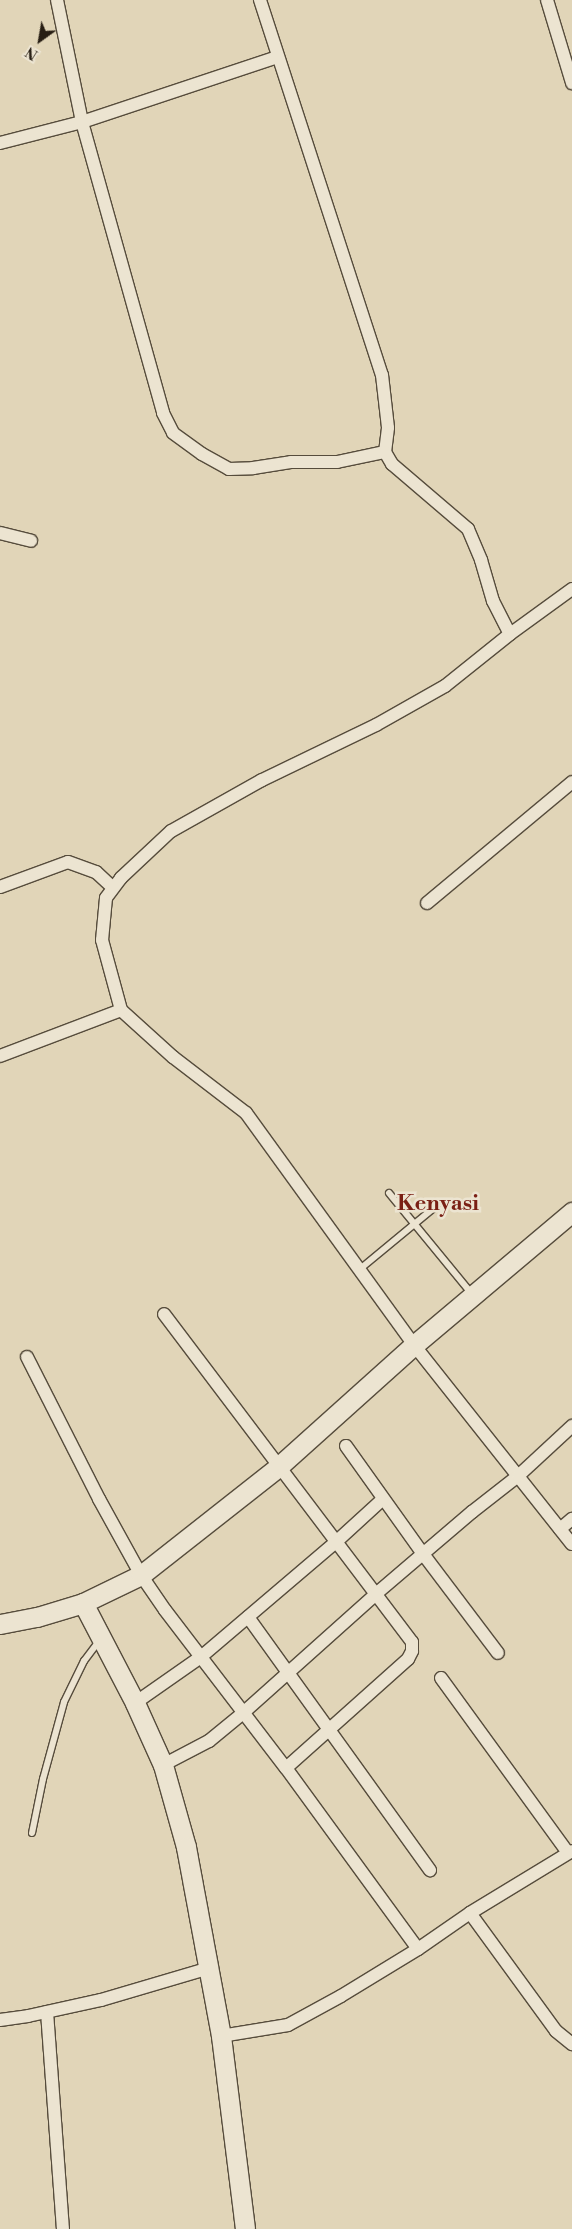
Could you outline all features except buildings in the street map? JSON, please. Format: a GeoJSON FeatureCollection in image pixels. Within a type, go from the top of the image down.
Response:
{"type":"FeatureCollection","features":[{"type":"Feature","properties":{"kind":"street"},"geometry":{"type":"LineString","coordinates":[[57,0],[82,122],[163,413],[173,433],[202,454],[229,469],[291,462],[337,462],[385,452]]}},
{"type":"Feature","properties":{"kind":"street"},"geometry":{"type":"LineString","coordinates":[[260,0],[382,375],[388,428],[385,452],[392,464],[468,529],[481,560],[493,601],[510,634]]}},
{"type":"Feature","properties":{"kind":"street"},"geometry":{"type":"LineString","coordinates":[[547,0],[572,82]]}},
{"type":"Feature","properties":{"kind":"street"},"geometry":{"type":"LineString","coordinates":[[0,143],[82,122],[277,57]]}},
{"type":"Feature","properties":{"kind":"street"},"geometry":{"type":"LineString","coordinates":[[0,532],[31,541]]}},
{"type":"Feature","properties":{"kind":"street"},"geometry":{"type":"LineString","coordinates":[[572,589],[510,634],[445,686],[376,725],[262,780],[171,831],[113,888],[106,898],[102,940],[122,1010],[174,1057],[246,1113],[414,1344],[572,1544]]}},
{"type":"Feature","properties":{"kind":"street"},"geometry":{"type":"LineString","coordinates":[[426,903],[572,782]]}},
{"type":"Feature","properties":{"kind":"street"},"geometry":{"type":"LineString","coordinates":[[0,887],[68,862],[96,872],[113,888]]}},
{"type":"Feature","properties":{"kind":"street"},"geometry":{"type":"LineString","coordinates":[[0,1056],[122,1010]]}},
{"type":"Feature","properties":{"kind":"street"},"geometry":{"type":"LineString","coordinates":[[0,1624],[37,1617],[83,1603],[141,1575],[278,1467],[414,1344],[572,1212]]}},
{"type":"Feature","properties":{"kind":"street"},"geometry":{"type":"LineString","coordinates":[[164,1314],[412,1642],[412,1652],[408,1659],[286,1768]]}},
{"type":"Feature","properties":{"kind":"street"},"geometry":{"type":"LineString","coordinates":[[27,1357],[99,1499],[141,1575],[165,1610],[286,1768],[418,1949]]}},
{"type":"Feature","properties":{"kind":"street"},"geometry":{"type":"LineString","coordinates":[[163,1765],[209,1741],[243,1713],[376,1593],[518,1476],[572,1426]]}},
{"type":"Feature","properties":{"kind":"street"},"geometry":{"type":"LineString","coordinates":[[346,1446],[423,1554],[498,1653]]}},
{"type":"Feature","properties":{"kind":"street"},"geometry":{"type":"LineString","coordinates":[[135,1703],[202,1656],[337,1541],[383,1499]]}},
{"type":"Feature","properties":{"kind":"street"},"geometry":{"type":"LineString","coordinates":[[560,1529],[572,1519]]}},
{"type":"Feature","properties":{"kind":"street"},"geometry":{"type":"LineString","coordinates":[[83,1603],[135,1703],[163,1765],[186,1848],[222,2036],[245,2229]]}},
{"type":"Feature","properties":{"kind":"street"},"geometry":{"type":"LineString","coordinates":[[248,1617],[330,1728],[430,1870]]}},
{"type":"Feature","properties":{"kind":"street"},"geometry":{"type":"LineString","coordinates":[[222,2036],[288,2025],[342,1996],[418,1949],[470,1913],[570,1852],[441,1678]]}},
{"type":"Feature","properties":{"kind":"street"},"geometry":{"type":"LineString","coordinates":[[470,1913],[556,2031],[572,2044]]}},
{"type":"Feature","properties":{"kind":"street"},"geometry":{"type":"LineString","coordinates":[[0,2020],[101,2000],[210,1968]]}},
{"type":"Feature","properties":{"kind":"street"},"geometry":{"type":"LineString","coordinates":[[47,2012],[63,2229]]}},
{"type":"Feature","properties":{"kind":"lane"},"geometry":{"type":"LineString","coordinates":[[388,1192],[473,1295]]}},
{"type":"Feature","properties":{"kind":"lane"},"geometry":{"type":"LineString","coordinates":[[360,1269],[441,1202]]}},
{"type":"Feature","properties":{"kind":"lane"},"geometry":{"type":"LineString","coordinates":[[32,1833],[42,1779],[64,1702],[84,1661],[101,1639]]}},
{"type":"Feature","properties":{"kind":"district","name":"Kenyasi"},"geometry":{"type":"Point","coordinates":[438,1204]}}]}
